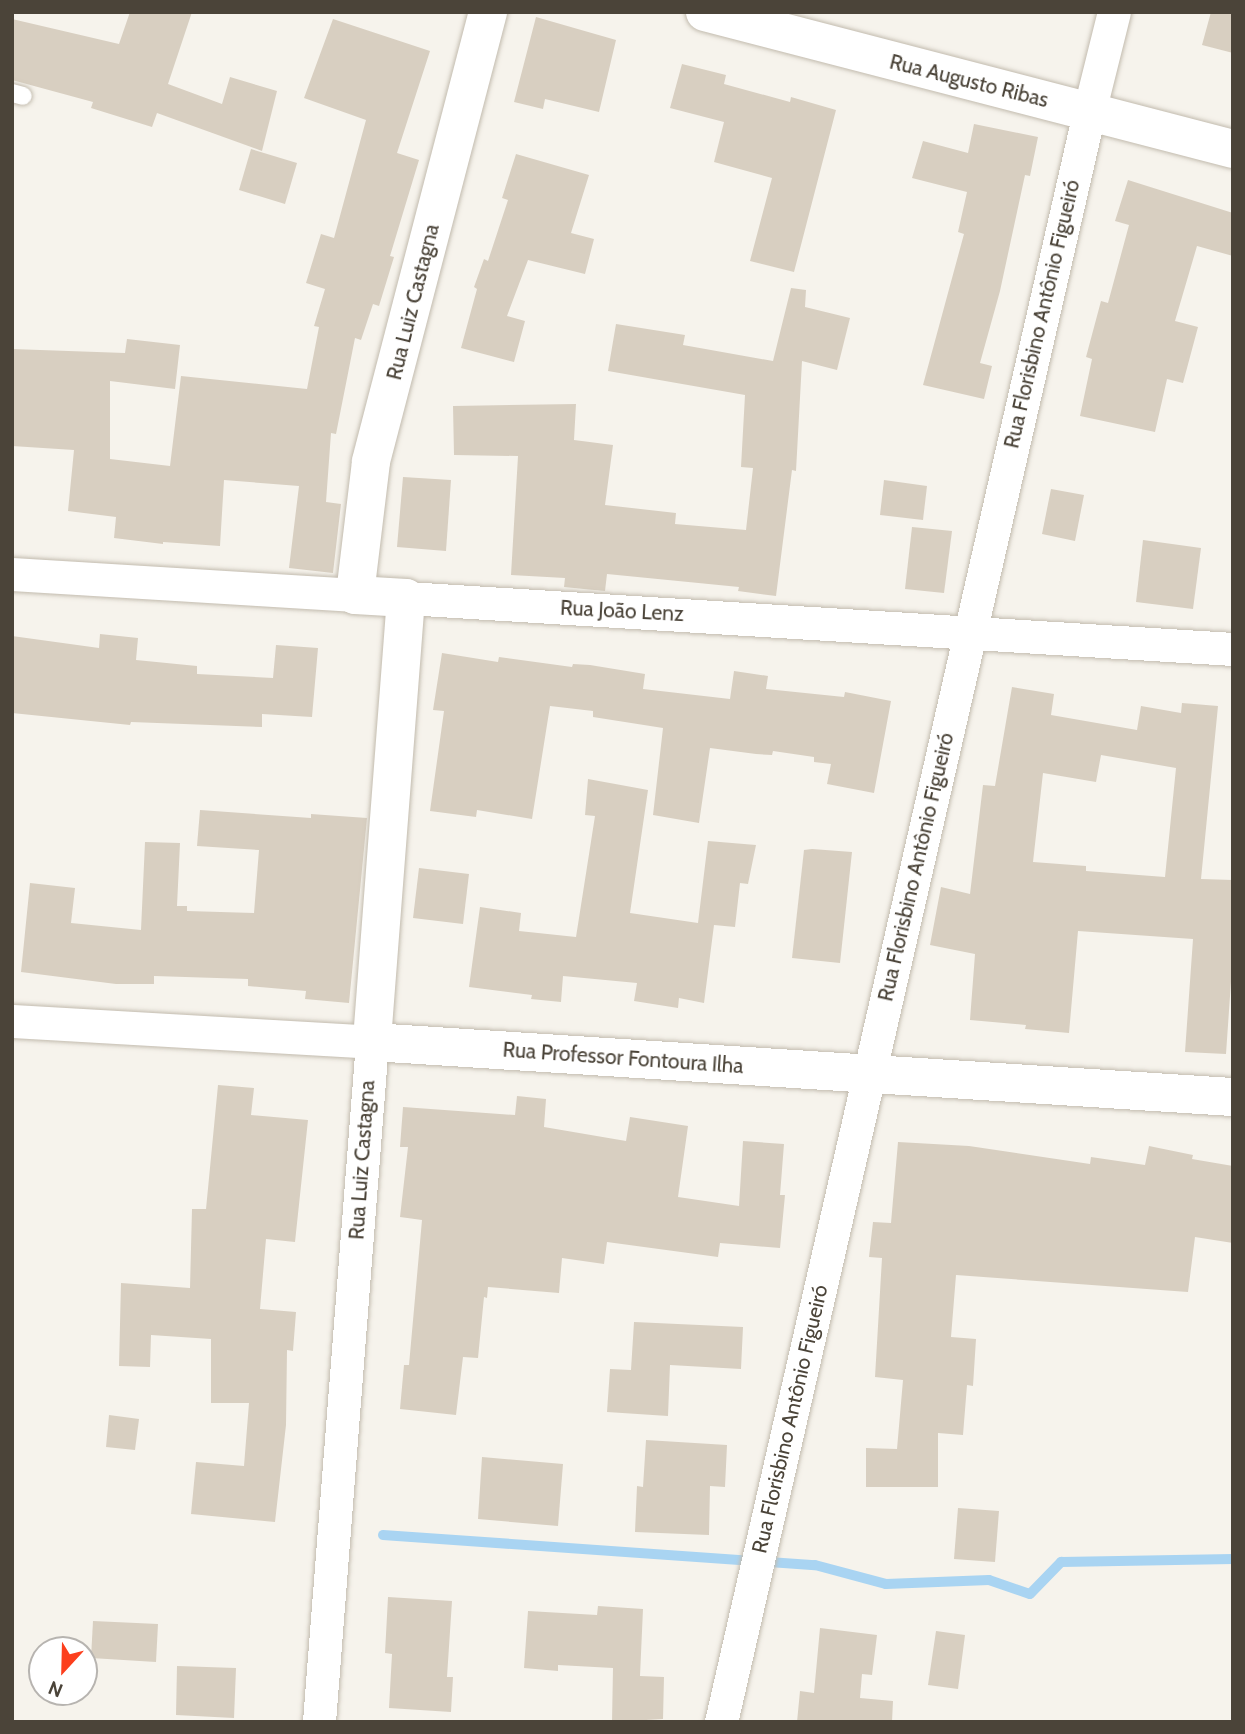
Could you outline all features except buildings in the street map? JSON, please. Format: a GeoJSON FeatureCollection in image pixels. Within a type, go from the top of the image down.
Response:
{"type":"FeatureCollection","features":[{"type":"Feature","properties":{"kind":"street","name":"Rua Luiz Castagna"},"geometry":{"type":"LineString","coordinates":[[355,595],[371,462],[488,12]]}},
{"type":"Feature","properties":{"kind":"street","name":"Rua Augusto Ribas"},"geometry":{"type":"LineString","coordinates":[[705,12],[1233,149]]}},
{"type":"Feature","properties":{"kind":"street","name":"Rua Florisbino Antônio Figueiró"},"geometry":{"type":"LineString","coordinates":[[721,1722],[969,632],[1114,12]]}},
{"type":"Feature","properties":{"kind":"street","name":"Rua João Lenz"},"geometry":{"type":"LineString","coordinates":[[12,573],[1233,649]]}},
{"type":"Feature","properties":{"kind":"street","name":"Rua Luiz Castagna"},"geometry":{"type":"LineString","coordinates":[[319,1722],[406,598]]}},
{"type":"Feature","properties":{"kind":"street","name":"Rua Professor Fontoura Ilha"},"geometry":{"type":"LineString","coordinates":[[12,1021],[1233,1097]]}},
{"type":"Feature","properties":{"kind":"waterway"},"geometry":{"type":"LineString","coordinates":[[383,1535],[815,1565],[886,1584],[989,1580],[1030,1594],[1061,1562],[1233,1559]]}}]}
